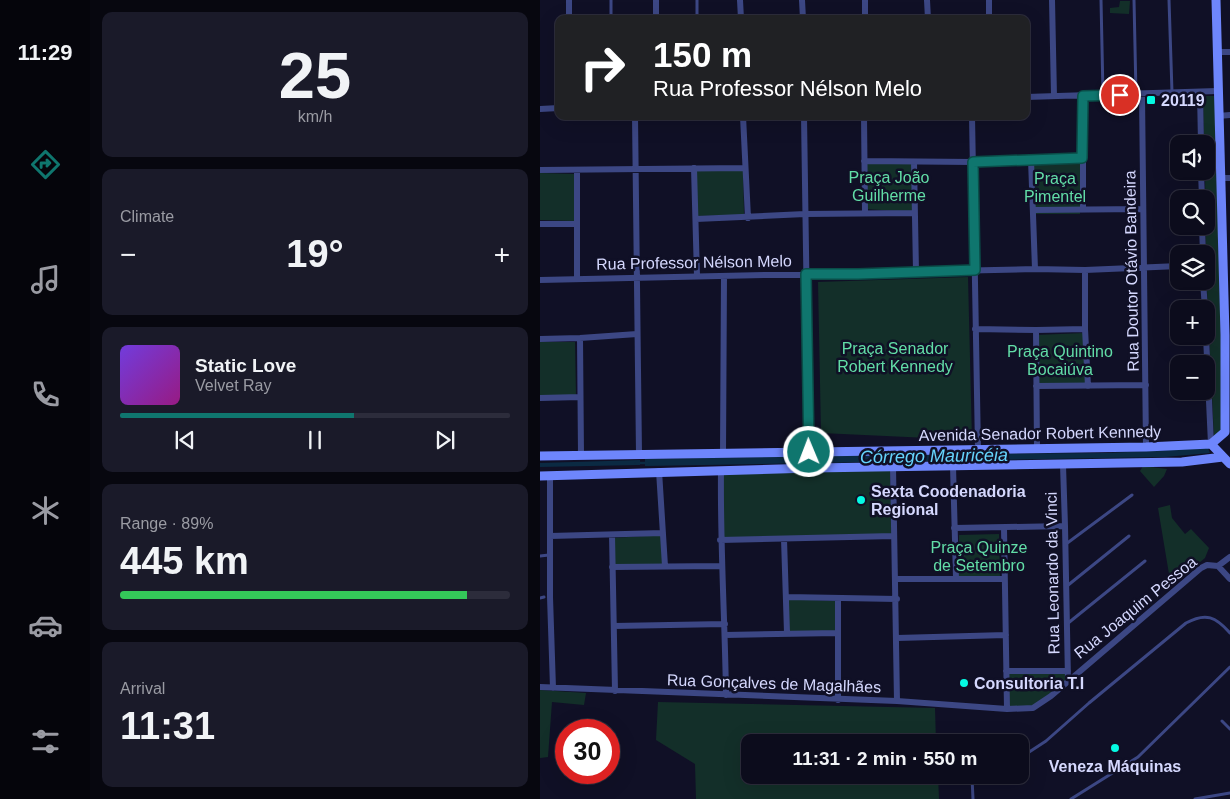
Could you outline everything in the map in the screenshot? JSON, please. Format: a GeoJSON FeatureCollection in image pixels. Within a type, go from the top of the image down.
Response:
{"type":"FeatureCollection","features":[{"type":"Feature","properties":{"kind":"street"},"geometry":{"type":"LineString","coordinates":[[569,0],[569,15]]}},
{"type":"Feature","properties":{"kind":"street"},"geometry":{"type":"LineString","coordinates":[[656,0],[656,15]]}},
{"type":"Feature","properties":{"kind":"street"},"geometry":{"type":"LineString","coordinates":[[740,0],[741,15]]}},
{"type":"Feature","properties":{"kind":"street"},"geometry":{"type":"LineString","coordinates":[[802,0],[803,15]]}},
{"type":"Feature","properties":{"kind":"street"},"geometry":{"type":"LineString","coordinates":[[865,0],[865,15]]}},
{"type":"Feature","properties":{"kind":"street"},"geometry":{"type":"LineString","coordinates":[[927,0],[928,15]]}},
{"type":"Feature","properties":{"kind":"street"},"geometry":{"type":"LineString","coordinates":[[989,0],[989,15]]}},
{"type":"Feature","properties":{"kind":"street"},"geometry":{"type":"LineString","coordinates":[[1052,0],[1054,96]]}},
{"type":"Feature","properties":{"kind":"street"},"geometry":{"type":"LineString","coordinates":[[1211,444],[1227,429],[1228,332],[1225,178],[1218,116],[1216,0]]}},
{"type":"Feature","properties":{"kind":"street"},"geometry":{"type":"LineString","coordinates":[[1218,52],[1230,52]]}},
{"type":"Feature","properties":{"kind":"street"},"geometry":{"type":"LineString","coordinates":[[1200,92],[1201,135]]}},
{"type":"Feature","properties":{"kind":"street"},"geometry":{"type":"LineString","coordinates":[[1030,97],[1217,92]]}},
{"type":"Feature","properties":{"kind":"street","name":"Rua Doutor Otávio Bandeira"},"geometry":{"type":"LineString","coordinates":[[1139,95],[1143,209],[1146,447]]}},
{"type":"Feature","properties":{"kind":"street"},"geometry":{"type":"LineString","coordinates":[[1082,209],[1083,96]]}},
{"type":"Feature","properties":{"kind":"street"},"geometry":{"type":"LineString","coordinates":[[540,109],[555,108]]}},
{"type":"Feature","properties":{"kind":"street"},"geometry":{"type":"LineString","coordinates":[[1218,116],[1230,115]]}},
{"type":"Feature","properties":{"kind":"street"},"geometry":{"type":"LineString","coordinates":[[635,120],[639,454]]}},
{"type":"Feature","properties":{"kind":"street"},"geometry":{"type":"LineString","coordinates":[[743,120],[748,218]]}},
{"type":"Feature","properties":{"kind":"street"},"geometry":{"type":"LineString","coordinates":[[804,120],[809,452]]}},
{"type":"Feature","properties":{"kind":"street"},"geometry":{"type":"LineString","coordinates":[[864,120],[865,213]]}},
{"type":"Feature","properties":{"kind":"street"},"geometry":{"type":"LineString","coordinates":[[972,120],[978,449]]}},
{"type":"Feature","properties":{"kind":"street"},"geometry":{"type":"LineString","coordinates":[[864,161],[973,162],[1082,158]]}},
{"type":"Feature","properties":{"kind":"street"},"geometry":{"type":"LineString","coordinates":[[1031,160],[1035,269]]}},
{"type":"Feature","properties":{"kind":"street"},"geometry":{"type":"LineString","coordinates":[[914,162],[916,272]]}},
{"type":"Feature","properties":{"kind":"street"},"geometry":{"type":"LineString","coordinates":[[694,168],[696,276]]}},
{"type":"Feature","properties":{"kind":"street"},"geometry":{"type":"LineString","coordinates":[[540,170],[745,168]]}},
{"type":"Feature","properties":{"kind":"street"},"geometry":{"type":"LineString","coordinates":[[577,279],[578,170]]}},
{"type":"Feature","properties":{"kind":"street"},"geometry":{"type":"LineString","coordinates":[[1033,210],[1143,209]]}},
{"type":"Feature","properties":{"kind":"street"},"geometry":{"type":"LineString","coordinates":[[696,219],[805,214],[914,213]]}},
{"type":"Feature","properties":{"kind":"street"},"geometry":{"type":"LineString","coordinates":[[540,224],[577,224]]}},
{"type":"Feature","properties":{"kind":"street","name":"Rua Professor Nélson Melo"},"geometry":{"type":"LineString","coordinates":[[540,280],[975,270],[1085,270],[1170,267]]}},
{"type":"Feature","properties":{"kind":"street"},"geometry":{"type":"LineString","coordinates":[[1085,270],[1085,329],[1088,386]]}},
{"type":"Feature","properties":{"kind":"street"},"geometry":{"type":"LineString","coordinates":[[723,453],[724,276]]}},
{"type":"Feature","properties":{"kind":"street"},"geometry":{"type":"LineString","coordinates":[[975,329],[1085,329]]}},
{"type":"Feature","properties":{"kind":"street"},"geometry":{"type":"LineString","coordinates":[[1036,330],[1037,449]]}},
{"type":"Feature","properties":{"kind":"street"},"geometry":{"type":"LineString","coordinates":[[540,339],[637,334]]}},
{"type":"Feature","properties":{"kind":"street"},"geometry":{"type":"LineString","coordinates":[[580,338],[582,455]]}},
{"type":"Feature","properties":{"kind":"street"},"geometry":{"type":"LineString","coordinates":[[1206,345],[1211,444],[1230,464]]}},
{"type":"Feature","properties":{"kind":"street"},"geometry":{"type":"LineString","coordinates":[[1036,386],[1146,386]]}},
{"type":"Feature","properties":{"kind":"street"},"geometry":{"type":"LineString","coordinates":[[540,398],[580,397]]}},
{"type":"Feature","properties":{"kind":"street","name":"Avenida Senador Robert Kennedy"},"geometry":{"type":"LineString","coordinates":[[540,456],[1037,449],[1211,444]]}},
{"type":"Feature","properties":{"kind":"street","name":"Avenida Senador Robert Kennedy"},"geometry":{"type":"LineString","coordinates":[[540,476],[659,471],[1182,462],[1223,457]]}},
{"type":"Feature","properties":{"kind":"street","name":"Rua Leonardo da Vinci"},"geometry":{"type":"LineString","coordinates":[[1062,465],[1066,545],[1068,680]]}},
{"type":"Feature","properties":{"kind":"street"},"geometry":{"type":"LineString","coordinates":[[953,466],[956,578]]}},
{"type":"Feature","properties":{"kind":"street"},"geometry":{"type":"LineString","coordinates":[[893,467],[897,701]]}},
{"type":"Feature","properties":{"kind":"street"},"geometry":{"type":"LineString","coordinates":[[720,470],[720,540],[725,624],[726,696]]}},
{"type":"Feature","properties":{"kind":"street"},"geometry":{"type":"LineString","coordinates":[[659,471],[665,566]]}},
{"type":"Feature","properties":{"kind":"street"},"geometry":{"type":"LineString","coordinates":[[550,476],[550,555],[545,598],[553,688]]}},
{"type":"Feature","properties":{"kind":"street"},"geometry":{"type":"LineString","coordinates":[[954,528],[1065,526]]}},
{"type":"Feature","properties":{"kind":"street"},"geometry":{"type":"LineString","coordinates":[[1004,528],[1007,709]]}},
{"type":"Feature","properties":{"kind":"street"},"geometry":{"type":"LineString","coordinates":[[550,536],[662,533]]}},
{"type":"Feature","properties":{"kind":"street"},"geometry":{"type":"LineString","coordinates":[[612,535],[615,691]]}},
{"type":"Feature","properties":{"kind":"street"},"geometry":{"type":"LineString","coordinates":[[720,540],[894,536]]}},
{"type":"Feature","properties":{"kind":"street"},"geometry":{"type":"LineString","coordinates":[[784,540],[787,633]]}},
{"type":"Feature","properties":{"kind":"street","name":"Rua Joaquim Pessoa"},"geometry":{"type":"LineString","coordinates":[[1007,709],[1034,708],[1051,696],[1201,568],[1207,565],[1218,566],[1230,557]]}},
{"type":"Feature","properties":{"kind":"street"},"geometry":{"type":"LineString","coordinates":[[612,567],[722,566]]}},
{"type":"Feature","properties":{"kind":"street"},"geometry":{"type":"LineString","coordinates":[[1218,566],[1230,579]]}},
{"type":"Feature","properties":{"kind":"street"},"geometry":{"type":"LineString","coordinates":[[895,579],[1004,578]]}},
{"type":"Feature","properties":{"kind":"street"},"geometry":{"type":"LineString","coordinates":[[786,597],[896,599]]}},
{"type":"Feature","properties":{"kind":"street"},"geometry":{"type":"LineString","coordinates":[[838,598],[838,700]]}},
{"type":"Feature","properties":{"kind":"street"},"geometry":{"type":"LineString","coordinates":[[614,626],[725,624]]}},
{"type":"Feature","properties":{"kind":"street"},"geometry":{"type":"LineString","coordinates":[[725,635],[838,633]]}},
{"type":"Feature","properties":{"kind":"street"},"geometry":{"type":"LineString","coordinates":[[897,638],[1006,636]]}},
{"type":"Feature","properties":{"kind":"street"},"geometry":{"type":"LineString","coordinates":[[1006,671],[1068,670]]}},
{"type":"Feature","properties":{"kind":"street","name":"Rua Gonçalves de Magalhães"},"geometry":{"type":"LineString","coordinates":[[540,687],[726,696],[897,701],[1007,709]]}},
{"type":"Feature","properties":{"kind":"lane"},"geometry":{"type":"LineString","coordinates":[[611,0],[611,15]]}},
{"type":"Feature","properties":{"kind":"lane"},"geometry":{"type":"LineString","coordinates":[[697,0],[697,15]]}},
{"type":"Feature","properties":{"kind":"lane"},"geometry":{"type":"LineString","coordinates":[[1101,0],[1103,96]]}},
{"type":"Feature","properties":{"kind":"lane"},"geometry":{"type":"LineString","coordinates":[[1134,0],[1139,95]]}},
{"type":"Feature","properties":{"kind":"lane"},"geometry":{"type":"LineString","coordinates":[[1169,0],[1171,93]]}},
{"type":"Feature","properties":{"kind":"lane"},"geometry":{"type":"LineString","coordinates":[[1066,545],[1132,494]]}},
{"type":"Feature","properties":{"kind":"lane"},"geometry":{"type":"LineString","coordinates":[[1066,586],[1129,536]]}},
{"type":"Feature","properties":{"kind":"lane"},"geometry":{"type":"LineString","coordinates":[[540,556],[550,555]]}},
{"type":"Feature","properties":{"kind":"lane"},"geometry":{"type":"LineString","coordinates":[[1067,624],[1145,561]]}},
{"type":"Feature","properties":{"kind":"lane"},"geometry":{"type":"LineString","coordinates":[[1029,752],[1046,741],[1186,623],[1199,617],[1207,617],[1220,623],[1230,632]]}},
{"type":"Feature","properties":{"kind":"lane"},"geometry":{"type":"LineString","coordinates":[[1071,799],[1138,758],[1230,667]]}},
{"type":"Feature","properties":{"kind":"lane"},"geometry":{"type":"LineString","coordinates":[[1222,721],[1230,729]]}},
{"type":"Feature","properties":{"kind":"lane"},"geometry":{"type":"LineString","coordinates":[[972,784],[973,799]]}},
{"type":"Feature","properties":{"kind":"lane"},"geometry":{"type":"LineString","coordinates":[[1195,799],[1230,793]]}},
{"type":"Feature","properties":{"kind":"green space"},"geometry":{"type":"Polygon","coordinates":[[[1120,1],[1130,1],[1129,14],[1110,13],[1110,8],[1119,7],[1120,1]]]}},
{"type":"Feature","properties":{"kind":"green space"},"geometry":{"type":"Polygon","coordinates":[[[1203,96],[1215,96],[1222,429],[1214,438],[1212,400],[1215,400],[1215,355],[1210,355],[1210,345],[1215,345],[1215,300],[1207,300],[1207,290],[1215,290],[1215,245],[1206,245],[1206,235],[1215,235],[1215,190],[1205,190],[1205,180],[1215,180],[1215,135],[1204,135],[1203,96]]]}},
{"type":"Feature","properties":{"kind":"green space","name":"Praça Pimentel"},"geometry":{"type":"Polygon","coordinates":[[[1080,161],[1080,214],[1032,214],[1030,162],[1080,161]]]}},
{"type":"Feature","properties":{"kind":"green space","name":"Praça João Guilherme"},"geometry":{"type":"Polygon","coordinates":[[[913,163],[912,212],[866,209],[866,164],[913,163]]]}},
{"type":"Feature","properties":{"kind":"green space"},"geometry":{"type":"Polygon","coordinates":[[[743,170],[744,215],[697,216],[696,171],[743,170]]]}},
{"type":"Feature","properties":{"kind":"green space"},"geometry":{"type":"Polygon","coordinates":[[[540,173],[575,174],[574,221],[540,220],[540,173]]]}},
{"type":"Feature","properties":{"kind":"green space","name":"Praça Senador Robert Kennedy"},"geometry":{"type":"Polygon","coordinates":[[[968,277],[972,440],[821,433],[818,282],[968,277]]]}},
{"type":"Feature","properties":{"kind":"green space","name":"Praça Quintino Bocaiúva"},"geometry":{"type":"Polygon","coordinates":[[[1084,333],[1086,386],[1036,387],[1036,335],[1084,333]]]}},
{"type":"Feature","properties":{"kind":"green space"},"geometry":{"type":"Polygon","coordinates":[[[540,342],[575,342],[576,395],[540,395],[540,342]]]}},
{"type":"Feature","properties":{"kind":"green space"},"geometry":{"type":"Polygon","coordinates":[[[1143,466],[1167,469],[1164,476],[1154,487],[1140,471],[1143,466]]]}},
{"type":"Feature","properties":{"kind":"green space"},"geometry":{"type":"Polygon","coordinates":[[[890,469],[892,534],[722,539],[723,474],[890,469]]]}},
{"type":"Feature","properties":{"kind":"green space"},"geometry":{"type":"Polygon","coordinates":[[[1170,505],[1172,518],[1185,534],[1191,529],[1209,548],[1205,558],[1171,586],[1158,508],[1170,505]]]}},
{"type":"Feature","properties":{"kind":"green space","name":"Praça Quinze de Setembro"},"geometry":{"type":"Polygon","coordinates":[[[999,534],[1000,577],[959,577],[959,535],[999,534]]]}},
{"type":"Feature","properties":{"kind":"green space"},"geometry":{"type":"Polygon","coordinates":[[[663,535],[664,566],[613,570],[612,538],[663,535]]]}},
{"type":"Feature","properties":{"kind":"green space"},"geometry":{"type":"Polygon","coordinates":[[[789,599],[835,601],[835,633],[788,632],[789,599]]]}},
{"type":"Feature","properties":{"kind":"green space"},"geometry":{"type":"Polygon","coordinates":[[[1067,670],[1068,685],[1033,711],[1009,709],[1005,673],[1067,670]]]}},
{"type":"Feature","properties":{"kind":"green space"},"geometry":{"type":"Polygon","coordinates":[[[540,690],[586,693],[584,705],[552,702],[548,757],[540,758],[540,690]]]}},
{"type":"Feature","properties":{"kind":"green space"},"geometry":{"type":"Polygon","coordinates":[[[658,702],[935,708],[936,734],[741,734],[741,784],[938,784],[939,799],[696,799],[695,764],[656,740],[658,702]]]}},
{"type":"Feature","properties":{"kind":"water"},"geometry":{"type":"Polygon","coordinates":[[[1208,448],[1210,453],[1165,457],[645,466],[645,459],[1107,453],[1208,448]]]}},
{"type":"Feature","properties":{"kind":"water"},"geometry":{"type":"Polygon","coordinates":[[[640,460],[640,465],[540,467],[540,463],[640,460]]]}},
{"type":"Feature","properties":{"kind":"waterway","name":"Córrego Mauricéia"},"geometry":{"type":"LineString","coordinates":[[636,463],[648,463]]}},
{"type":"Feature","properties":{"kind":"place","name":"20119"},"geometry":{"type":"Point","coordinates":[1151,100]}},
{"type":"Feature","properties":{"kind":"place","name":"Sexta Coodenadoria Regional"},"geometry":{"type":"Point","coordinates":[861,500]}},
{"type":"Feature","properties":{"kind":"place","name":"Consultoria T.I"},"geometry":{"type":"Point","coordinates":[964,683]}},
{"type":"Feature","properties":{"kind":"place","name":"Veneza Máquinas"},"geometry":{"type":"Point","coordinates":[1115,748]}},
{"type":"Feature","properties":{"kind":"route"},"geometry":{"type":"LineString","coordinates":[[809,452],[806,274],[975,270],[973,162],[1082,158],[1083,96],[1120,95]]}}]}
